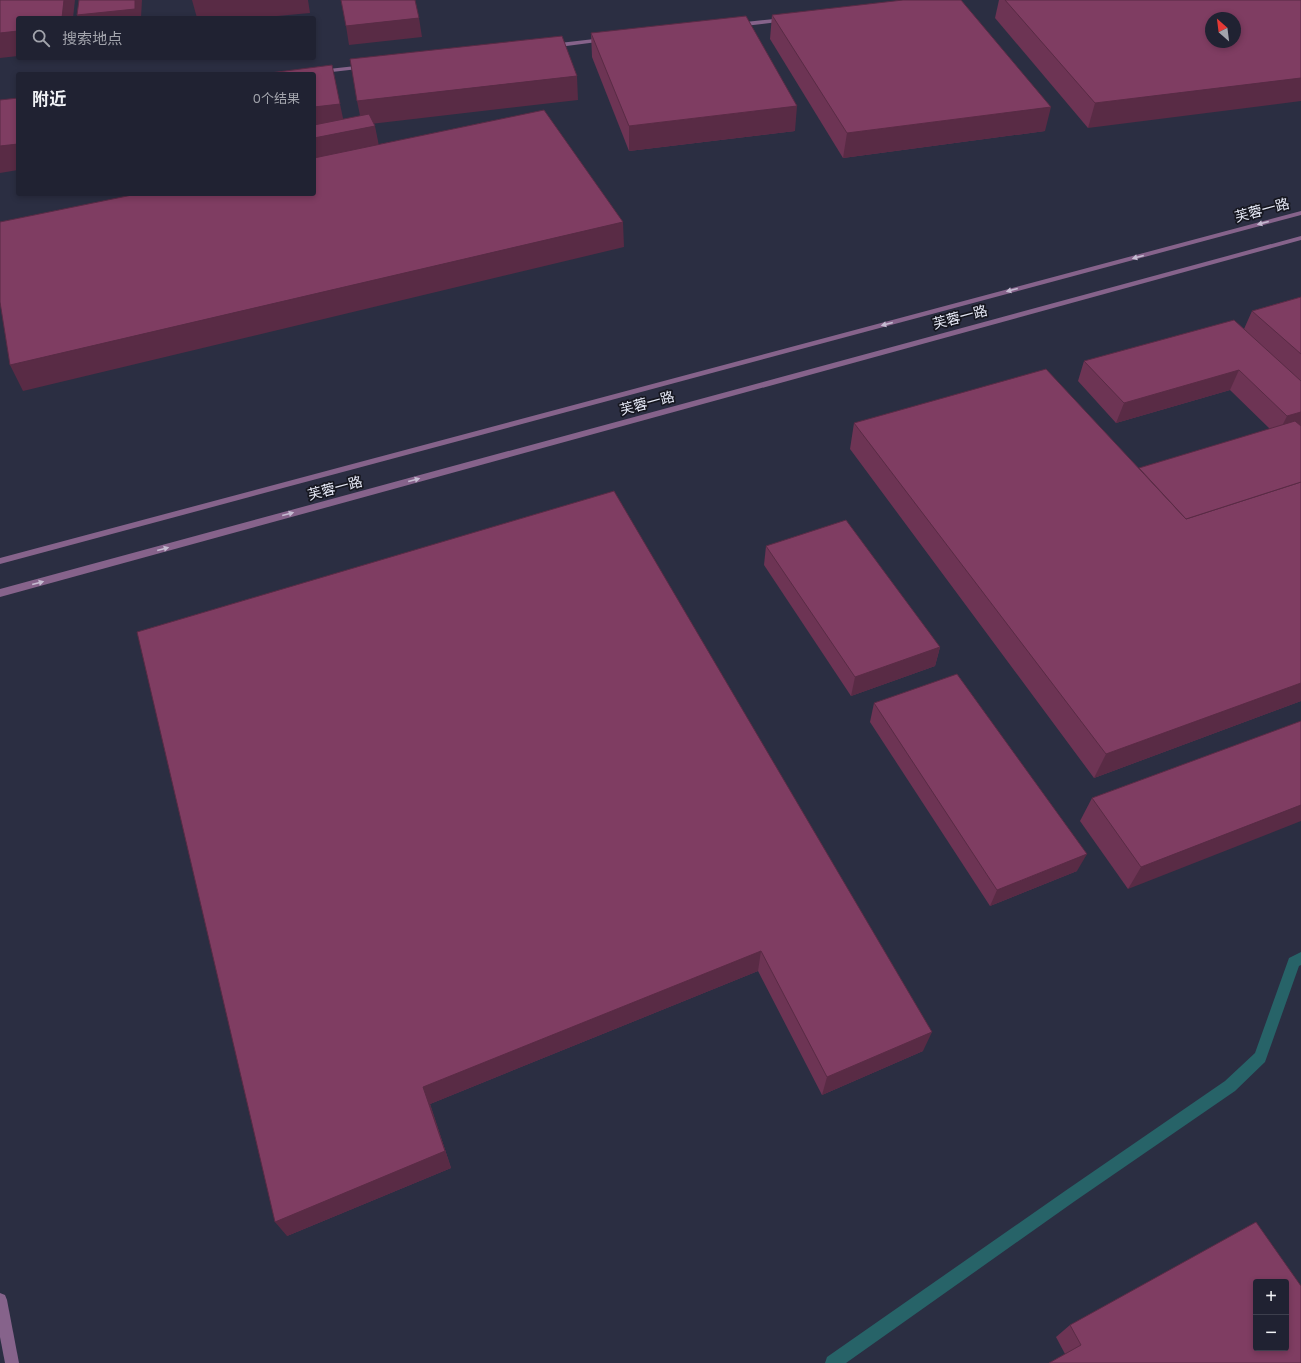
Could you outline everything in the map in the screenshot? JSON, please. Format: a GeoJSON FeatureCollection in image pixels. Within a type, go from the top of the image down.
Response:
{"type":"FeatureCollection","features":[{"type":"Feature","properties":{"kind":"street"},"geometry":{"type":"LineString","coordinates":[[729,26],[792,19]]}},
{"type":"Feature","properties":{"kind":"street"},"geometry":{"type":"LineString","coordinates":[[547,46],[610,39]]}},
{"type":"Feature","properties":{"kind":"street"},"geometry":{"type":"LineString","coordinates":[[316,72],[372,66]]}},
{"type":"Feature","properties":{"kind":"street","name":"芙蓉一路"},"geometry":{"type":"LineString","coordinates":[[0,561],[1301,213]]}},
{"type":"Feature","properties":{"kind":"street","name":"芙蓉一路"},"geometry":{"type":"LineString","coordinates":[[0,593],[1301,238]]}},
{"type":"Feature","properties":{"kind":"street"},"geometry":{"type":"LineString","coordinates":[[0,1300],[12,1363]]}},
{"type":"Feature","properties":{"kind":"building"},"geometry":{"type":"Polygon","coordinates":[[[0,0],[64,0],[62,16],[16,16],[16,31],[0,33],[0,0]]]}},
{"type":"Feature","properties":{"kind":"building"},"geometry":{"type":"Polygon","coordinates":[[[79,0],[135,0],[135,9],[77,15],[79,0]]]}},
{"type":"Feature","properties":{"kind":"building"},"geometry":{"type":"Polygon","coordinates":[[[341,0],[415,0],[419,18],[346,26],[341,0]]]}},
{"type":"Feature","properties":{"kind":"building"},"geometry":{"type":"Polygon","coordinates":[[[903,0],[961,0],[1051,107],[847,133],[772,15],[903,0]]]}},
{"type":"Feature","properties":{"kind":"building"},"geometry":{"type":"Polygon","coordinates":[[[1005,0],[1301,0],[1301,78],[1095,103],[1005,0]]]}},
{"type":"Feature","properties":{"kind":"building"},"geometry":{"type":"Polygon","coordinates":[[[746,16],[797,106],[629,126],[591,33],[746,16]]]}},
{"type":"Feature","properties":{"kind":"building"},"geometry":{"type":"Polygon","coordinates":[[[562,36],[577,76],[357,101],[350,59],[562,36]]]}},
{"type":"Feature","properties":{"kind":"building"},"geometry":{"type":"Polygon","coordinates":[[[332,65],[340,104],[316,107],[316,72],[278,72],[332,65]]]}},
{"type":"Feature","properties":{"kind":"building"},"geometry":{"type":"Polygon","coordinates":[[[16,98],[16,144],[0,146],[0,100],[16,98]]]}},
{"type":"Feature","properties":{"kind":"building"},"geometry":{"type":"Polygon","coordinates":[[[544,110],[623,222],[10,365],[0,302],[0,222],[127,196],[316,196],[316,158],[544,110]]]}},
{"type":"Feature","properties":{"kind":"building"},"geometry":{"type":"Polygon","coordinates":[[[369,114],[375,126],[316,138],[316,125],[369,114]]]}},
{"type":"Feature","properties":{"kind":"building"},"geometry":{"type":"Polygon","coordinates":[[[1301,297],[1301,354],[1252,311],[1301,297]]]}},
{"type":"Feature","properties":{"kind":"building"},"geometry":{"type":"Polygon","coordinates":[[[1234,320],[1301,381],[1301,412],[1287,416],[1239,370],[1124,403],[1084,361],[1234,320]]]}},
{"type":"Feature","properties":{"kind":"building"},"geometry":{"type":"Polygon","coordinates":[[[1046,369],[1186,519],[1301,482],[1301,683],[1106,754],[854,423],[1046,369]]]}},
{"type":"Feature","properties":{"kind":"building"},"geometry":{"type":"Polygon","coordinates":[[[1295,421],[1301,426],[1301,482],[1186,519],[1139,468],[1295,421]]]}},
{"type":"Feature","properties":{"kind":"building"},"geometry":{"type":"Polygon","coordinates":[[[614,491],[932,1032],[827,1077],[761,951],[423,1087],[445,1151],[275,1222],[137,632],[614,491]]]}},
{"type":"Feature","properties":{"kind":"building"},"geometry":{"type":"Polygon","coordinates":[[[846,520],[940,647],[855,677],[766,546],[846,520]]]}},
{"type":"Feature","properties":{"kind":"building"},"geometry":{"type":"Polygon","coordinates":[[[957,674],[1087,854],[997,890],[874,703],[957,674]]]}},
{"type":"Feature","properties":{"kind":"building"},"geometry":{"type":"Polygon","coordinates":[[[1301,721],[1301,805],[1141,867],[1092,798],[1301,721]]]}},
{"type":"Feature","properties":{"kind":"building"},"geometry":{"type":"Polygon","coordinates":[[[1256,1222],[1301,1286],[1301,1363],[1049,1363],[1081,1345],[1070,1325],[1256,1222]]]}},
{"type":"Feature","properties":{"kind":"waterway"},"geometry":{"type":"LineString","coordinates":[[833,1363],[1070,1196],[1230,1086],[1260,1057],[1294,962],[1301,958]]}}]}
